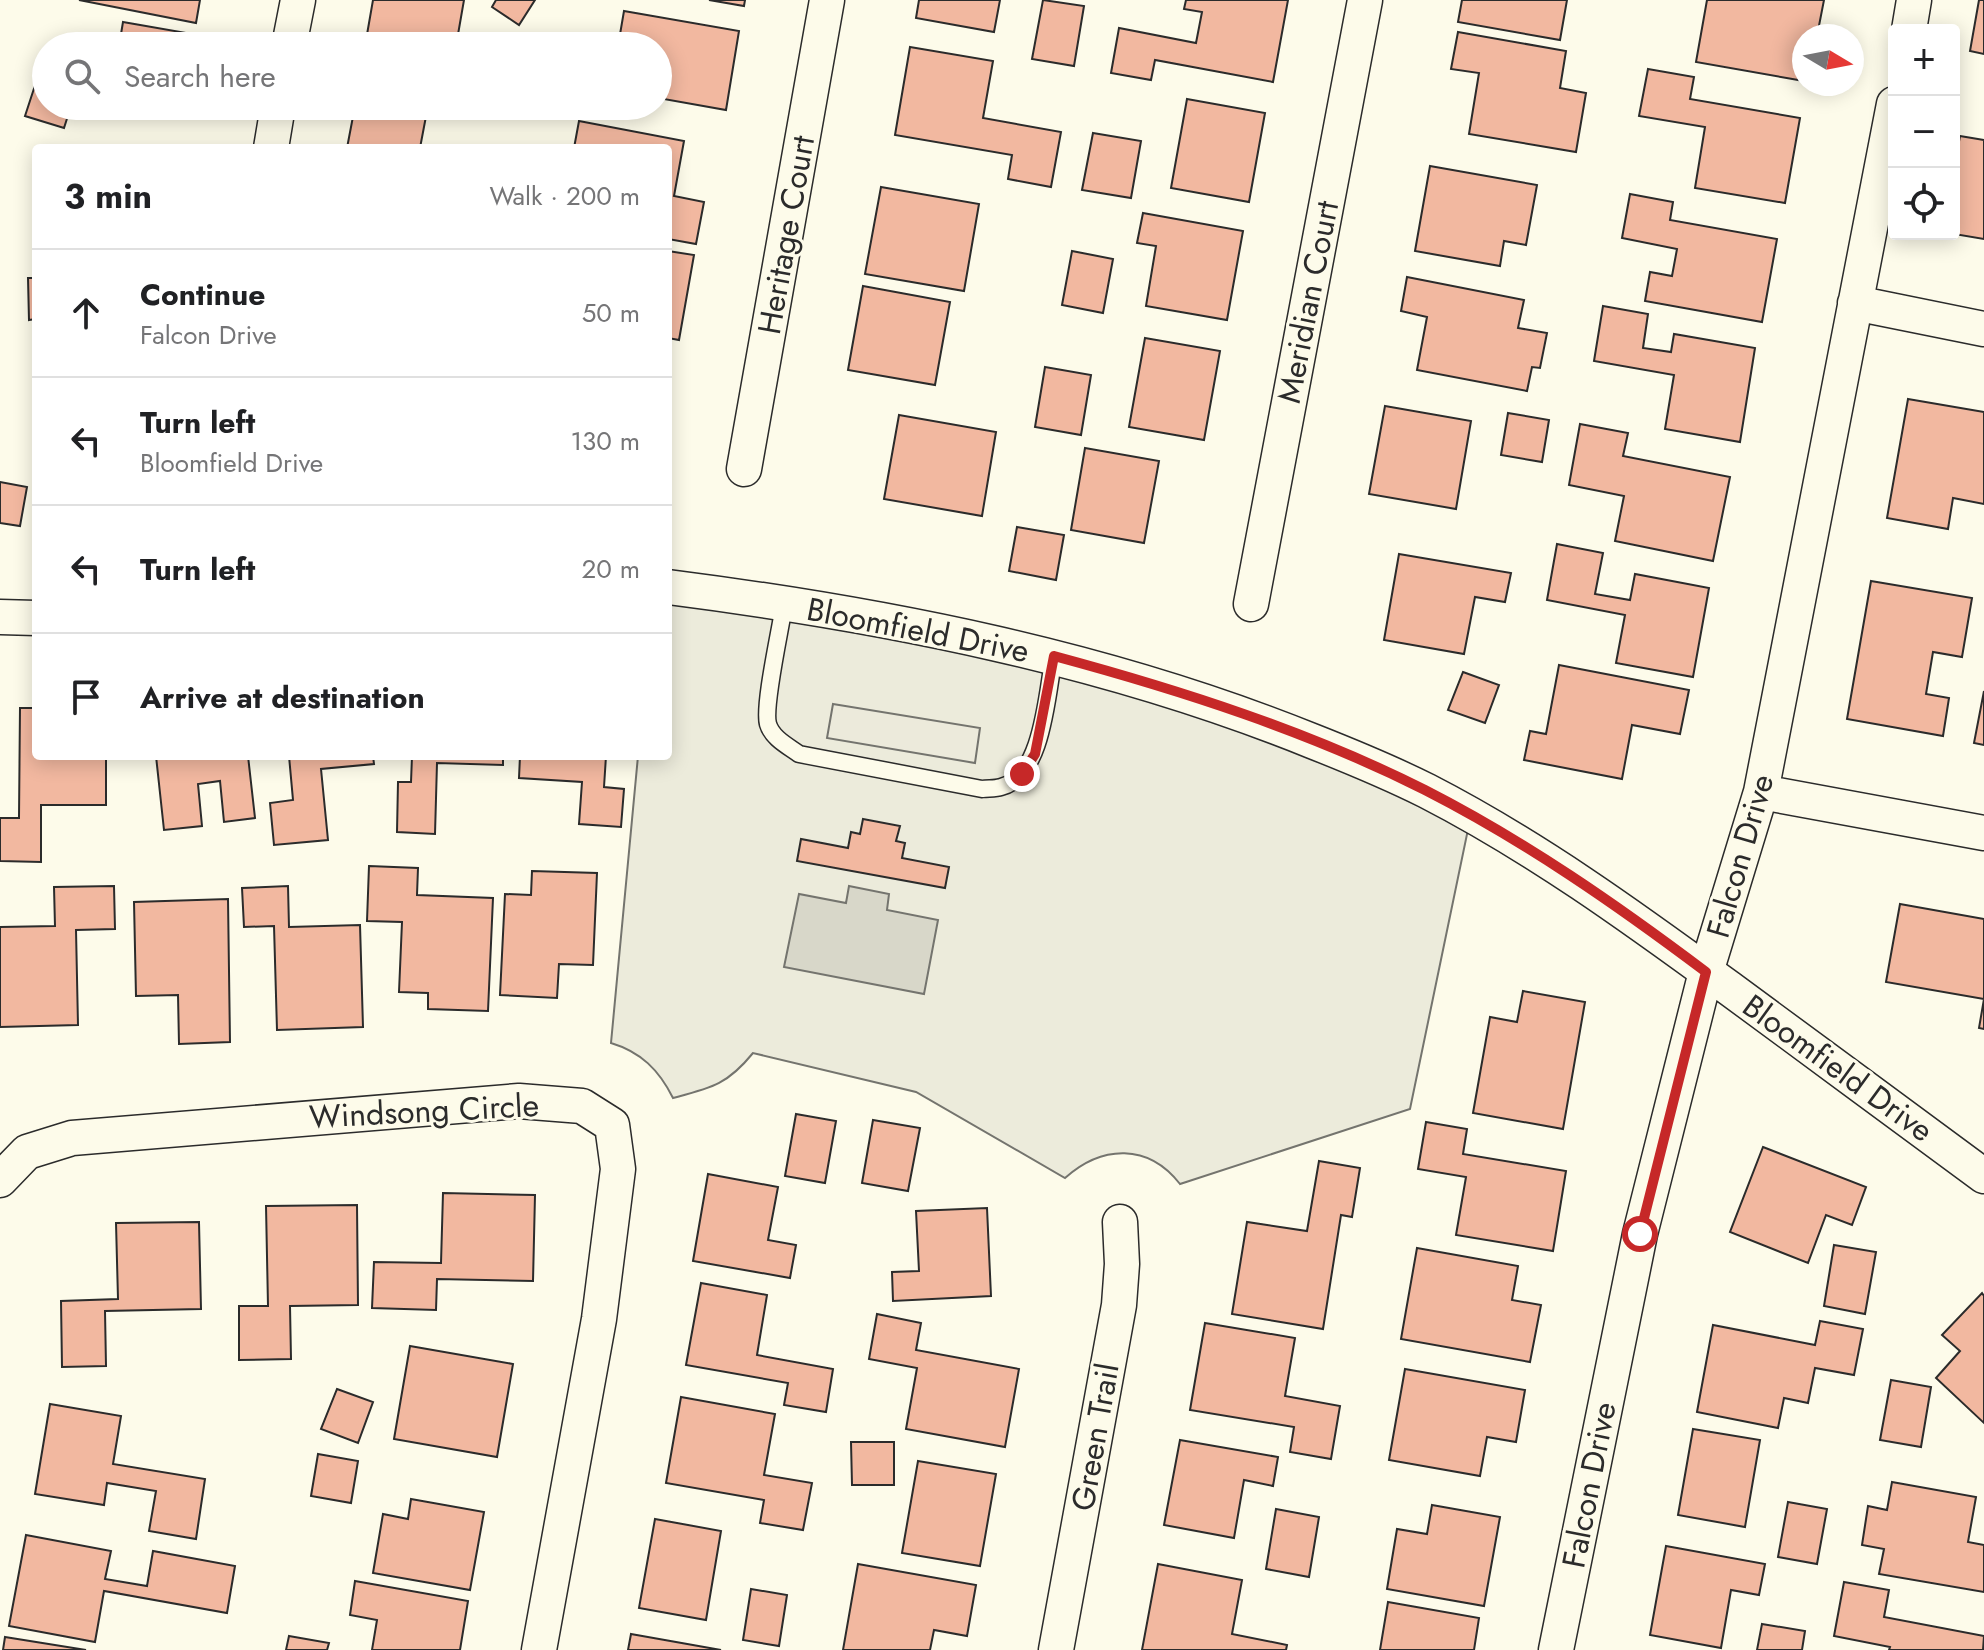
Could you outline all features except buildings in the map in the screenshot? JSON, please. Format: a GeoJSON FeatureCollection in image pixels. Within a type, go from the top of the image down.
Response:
{"type":"FeatureCollection","features":[{"type":"Feature","properties":{"kind":"street"},"geometry":{"type":"LineString","coordinates":[[292,32],[298,0]]}},
{"type":"Feature","properties":{"kind":"street","name":"Heritage Court"},"geometry":{"type":"LineString","coordinates":[[744,469],[827,0]]}},
{"type":"Feature","properties":{"kind":"street","name":"Meridian Court"},"geometry":{"type":"LineString","coordinates":[[1251,604],[1365,0]]}},
{"type":"Feature","properties":{"kind":"street"},"geometry":{"type":"LineString","coordinates":[[1910,24],[1914,0]]}},
{"type":"Feature","properties":{"kind":"street"},"geometry":{"type":"LineString","coordinates":[[272,144],[276,120]]}},
{"type":"Feature","properties":{"kind":"street","name":"Falcon Drive"},"geometry":{"type":"LineString","coordinates":[[1556,1650],[1640,1234],[1706,972],[1761,792],[1888,135]]}},
{"type":"Feature","properties":{"kind":"street"},"geometry":{"type":"LineString","coordinates":[[1855,303],[1984,329]]}},
{"type":"Feature","properties":{"kind":"street","name":"Bloomfield Drive"},"geometry":{"type":"LineString","coordinates":[[672,588],[784,605],[1054,656],[1198,698],[1362,761],[1424,789],[1566,872],[1984,1176]]}},
{"type":"Feature","properties":{"kind":"street"},"geometry":{"type":"LineString","coordinates":[[0,617],[32,618]]}},
{"type":"Feature","properties":{"kind":"street"},"geometry":{"type":"LineString","coordinates":[[1761,792],[1984,833]]}},
{"type":"Feature","properties":{"kind":"street","name":"Windsong Circle"},"geometry":{"type":"LineString","coordinates":[[0,1180],[27,1152],[72,1138],[519,1101],[582,1106],[612,1125],[618,1169],[599,1319],[539,1650]]}},
{"type":"Feature","properties":{"kind":"street","name":"Green Trail"},"geometry":{"type":"LineString","coordinates":[[1056,1650],[1119,1305],[1122,1264],[1120,1222]]}},
{"type":"Feature","properties":{"kind":"lane"},"geometry":{"type":"LineString","coordinates":[[784,605],[768,724],[780,741],[799,754],[982,789],[1004,787],[1022,774],[1035,754],[1054,656]]}},
{"type":"Feature","properties":{"kind":"shaded area"},"geometry":{"type":"Polygon","coordinates":[[[672,588],[1054,656],[1471,815],[1410,1109],[1180,1184],[1154,1161],[1124,1153],[1094,1159],[1065,1178],[916,1092],[753,1053],[718,1084],[673,1098],[648,1063],[631,1051],[611,1043],[638,760],[672,760],[672,588]]]}},
{"type":"Feature","properties":{"kind":"shaded area"},"geometry":{"type":"Polygon","coordinates":[[[833,704],[980,728],[975,763],[827,738],[833,704]]]}},
{"type":"Feature","properties":{"kind":"shaded area"},"geometry":{"type":"Polygon","coordinates":[[[849,886],[889,894],[887,910],[938,920],[924,994],[784,967],[799,894],[846,903],[849,886]]]}},
{"type":"Feature","properties":{"kind":"route"},"geometry":{"type":"LineString","coordinates":[[1022,774],[1035,754],[1054,656],[1123,675],[1280,728],[1424,789],[1566,872],[1706,972],[1640,1234]]}}]}
